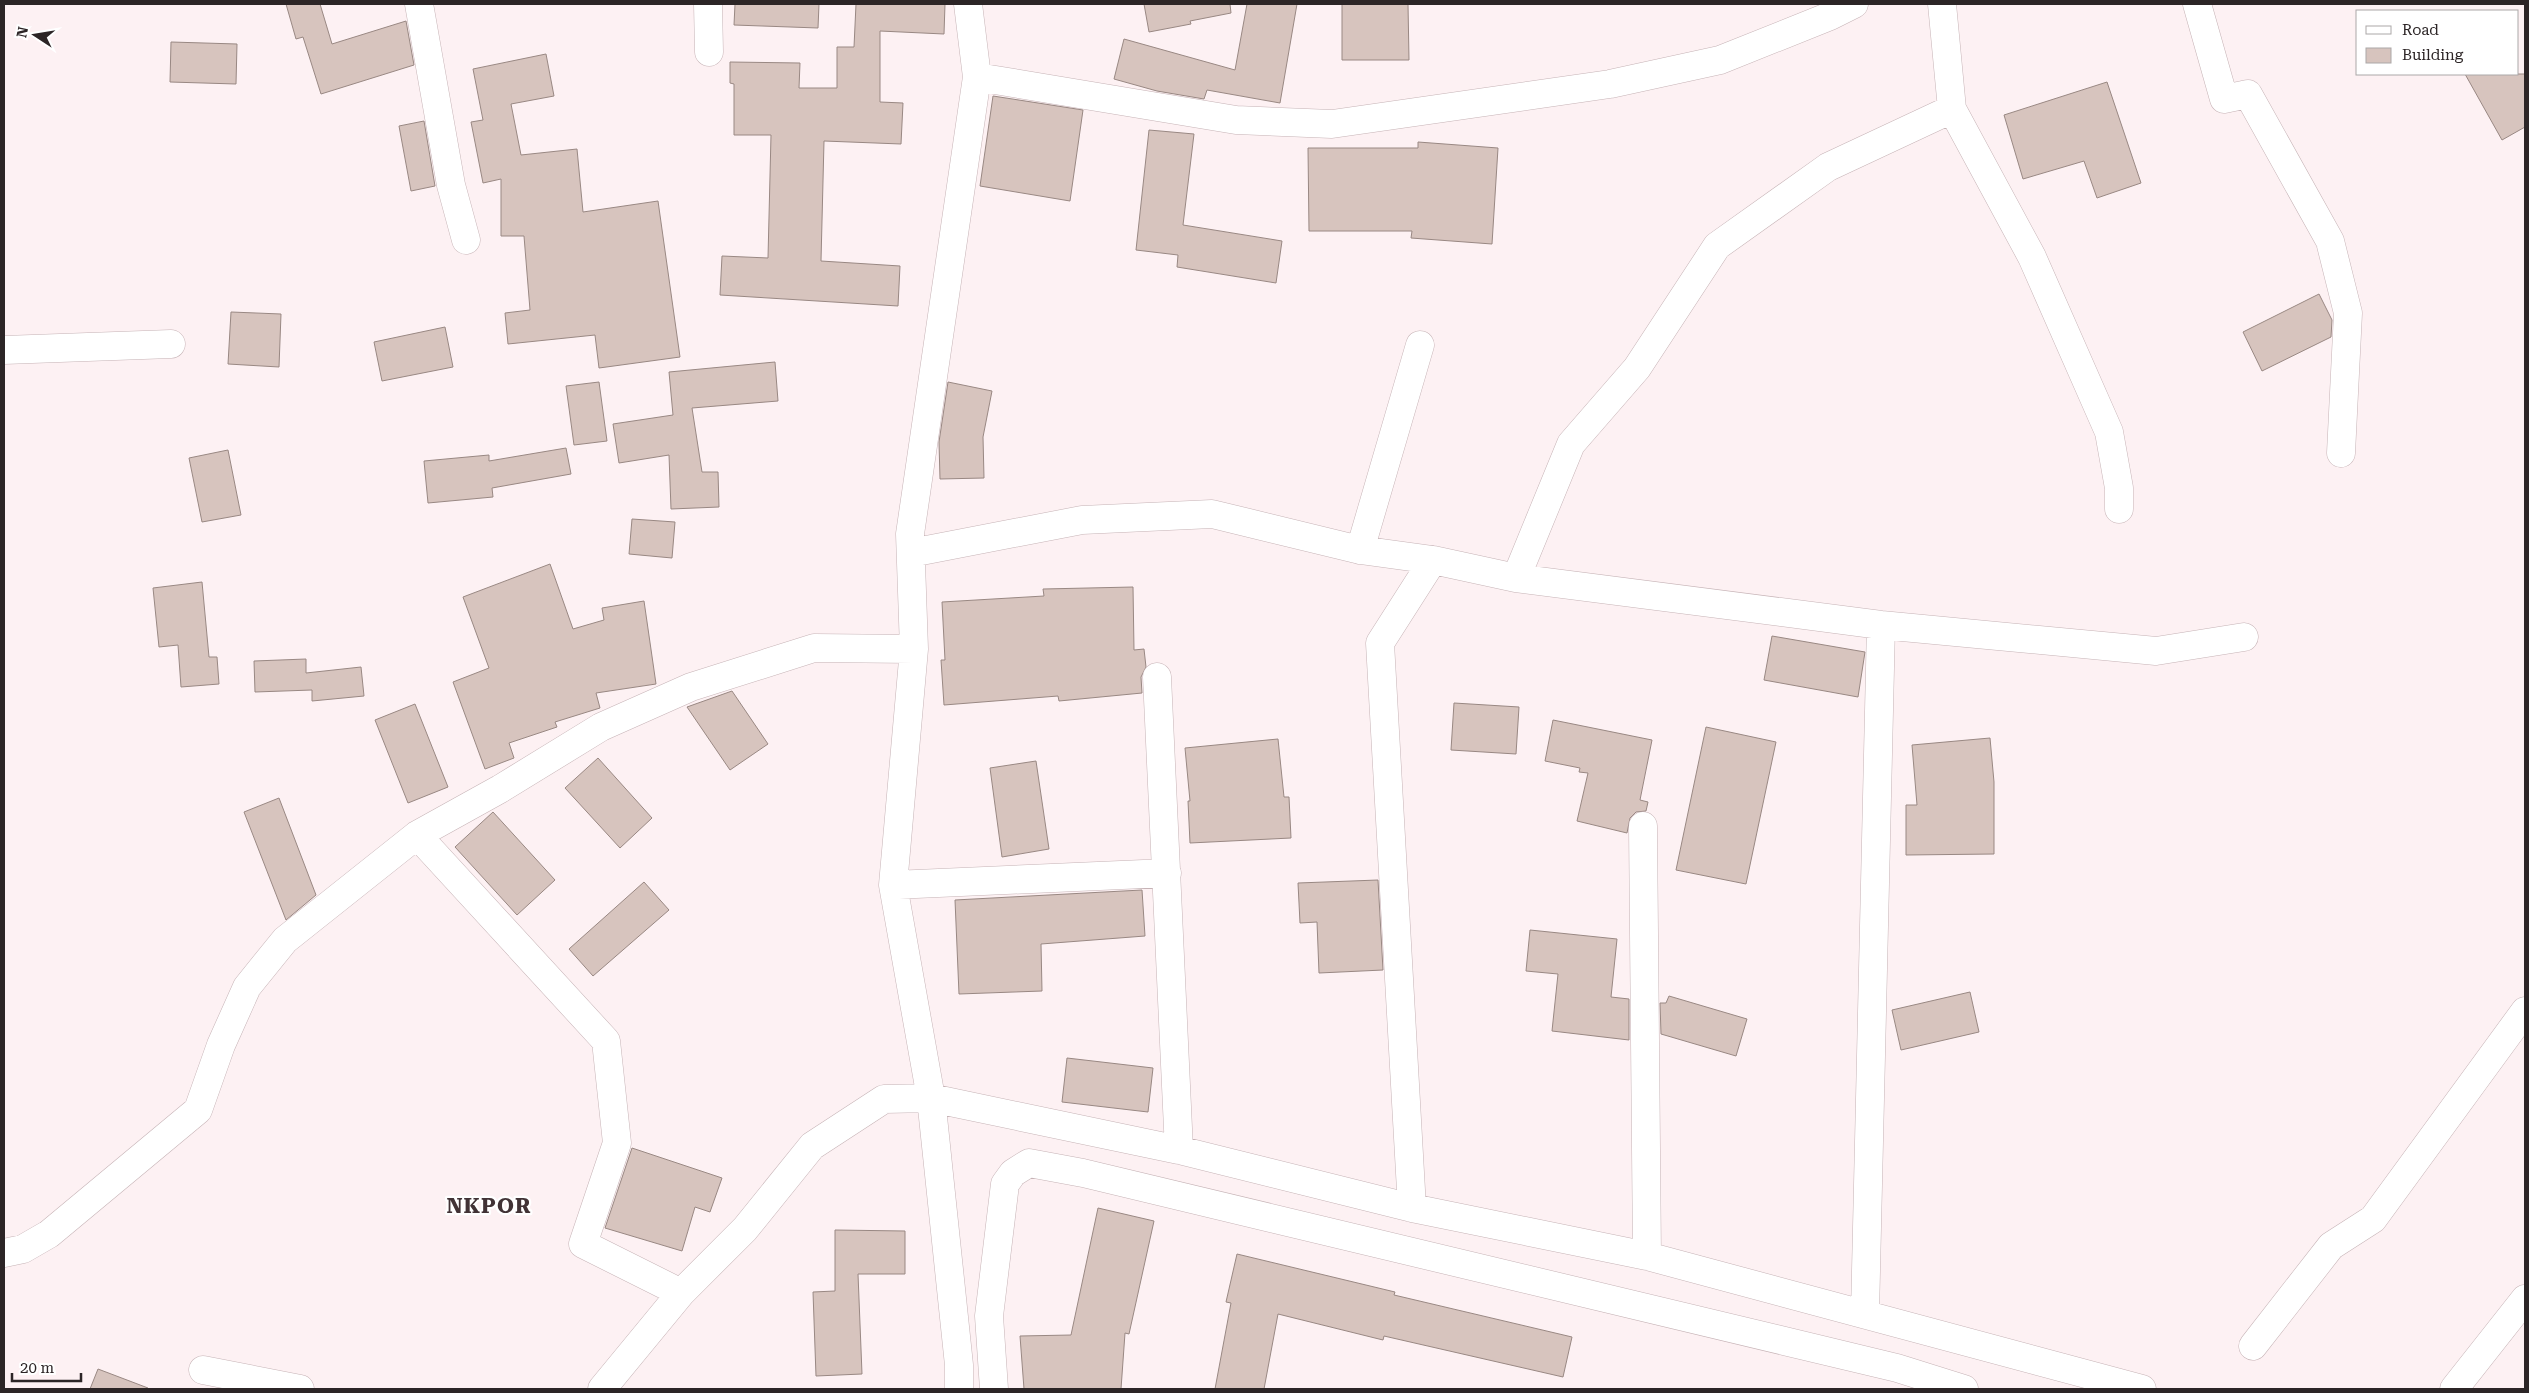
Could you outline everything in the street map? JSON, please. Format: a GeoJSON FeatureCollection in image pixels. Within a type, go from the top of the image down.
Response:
{"type":"FeatureCollection","features":[{"type":"Feature","properties":{"kind":"street"},"geometry":{"type":"LineString","coordinates":[[420,4],[451,185],[466,240]]}},
{"type":"Feature","properties":{"kind":"street"},"geometry":{"type":"LineString","coordinates":[[708,4],[709,52]]}},
{"type":"Feature","properties":{"kind":"street"},"geometry":{"type":"LineString","coordinates":[[959,1389],[931,1098],[893,885],[914,649],[910,534],[977,76],[968,4]]}},
{"type":"Feature","properties":{"kind":"street"},"geometry":{"type":"LineString","coordinates":[[977,76],[1236,120],[1332,124],[1610,84],[1720,60],[1830,16],[1854,4]]}},
{"type":"Feature","properties":{"kind":"street"},"geometry":{"type":"LineString","coordinates":[[1942,4],[1952,109],[2032,257],[2109,432],[2119,488],[2119,509]]}},
{"type":"Feature","properties":{"kind":"street"},"geometry":{"type":"LineString","coordinates":[[2197,4],[2224,99],[2248,94],[2330,241],[2348,313],[2341,453]]}},
{"type":"Feature","properties":{"kind":"street"},"geometry":{"type":"LineString","coordinates":[[1516,578],[1571,444],[1637,368],[1717,246],[1828,168],[1952,109]]}},
{"type":"Feature","properties":{"kind":"street"},"geometry":{"type":"LineString","coordinates":[[4,350],[171,344]]}},
{"type":"Feature","properties":{"kind":"street"},"geometry":{"type":"LineString","coordinates":[[1360,550],[1420,345]]}},
{"type":"Feature","properties":{"kind":"street"},"geometry":{"type":"LineString","coordinates":[[911,553],[1082,520],[1212,514],[1360,550],[1432,560],[1516,578],[1881,625],[2156,651],[2244,637]]}},
{"type":"Feature","properties":{"kind":"street"},"geometry":{"type":"LineString","coordinates":[[1412,1208],[1380,643],[1432,560]]}},
{"type":"Feature","properties":{"kind":"street"},"geometry":{"type":"LineString","coordinates":[[1865,1314],[1881,625]]}},
{"type":"Feature","properties":{"kind":"street"},"geometry":{"type":"LineString","coordinates":[[4,1253],[22,1249],[48,1234],[198,1110],[221,1045],[246,987],[285,940],[417,835],[500,789],[601,727],[691,687],[814,648],[914,649]]}},
{"type":"Feature","properties":{"kind":"street"},"geometry":{"type":"LineString","coordinates":[[1157,677],[1168,873],[1179,1150]]}},
{"type":"Feature","properties":{"kind":"street"},"geometry":{"type":"LineString","coordinates":[[1643,826],[1647,1256]]}},
{"type":"Feature","properties":{"kind":"street"},"geometry":{"type":"LineString","coordinates":[[417,835],[606,1041],[617,1143],[583,1244],[681,1293]]}},
{"type":"Feature","properties":{"kind":"street"},"geometry":{"type":"LineString","coordinates":[[893,885],[1168,873]]}},
{"type":"Feature","properties":{"kind":"street"},"geometry":{"type":"LineString","coordinates":[[2253,1346],[2331,1246],[2374,1219],[2523,1020]]}},
{"type":"Feature","properties":{"kind":"street"},"geometry":{"type":"LineString","coordinates":[[602,1389],[681,1293],[745,1229],[812,1146],[884,1099],[931,1098],[1179,1150],[1412,1208],[1647,1256],[2142,1389]]}},
{"type":"Feature","properties":{"kind":"street"},"geometry":{"type":"LineString","coordinates":[[994,1389],[989,1316],[1005,1184],[1013,1173],[1029,1163],[1083,1172],[1895,1379],[1964,1389]]}},
{"type":"Feature","properties":{"kind":"street"},"geometry":{"type":"LineString","coordinates":[[2454,1389],[2525,1299]]}},
{"type":"Feature","properties":{"kind":"street"},"geometry":{"type":"LineString","coordinates":[[203,1370],[300,1389]]}},
{"type":"Feature","properties":{"kind":"building"},"geometry":{"type":"Polygon","coordinates":[[[286,4],[320,4],[332,44],[406,21],[414,65],[321,94],[303,37],[296,39],[286,4]]]}},
{"type":"Feature","properties":{"kind":"building"},"geometry":{"type":"Polygon","coordinates":[[[735,4],[819,4],[818,28],[734,25],[735,4]]]}},
{"type":"Feature","properties":{"kind":"building"},"geometry":{"type":"Polygon","coordinates":[[[856,4],[945,4],[944,34],[880,31],[880,102],[903,103],[901,144],[824,141],[821,261],[900,266],[898,306],[720,295],[722,256],[768,258],[771,135],[734,135],[734,84],[730,83],[730,62],[800,63],[799,88],[837,88],[837,47],[854,47],[856,4]]]}},
{"type":"Feature","properties":{"kind":"building"},"geometry":{"type":"Polygon","coordinates":[[[1144,4],[1230,4],[1231,13],[1190,21],[1191,24],[1149,32],[1144,4]]]}},
{"type":"Feature","properties":{"kind":"building"},"geometry":{"type":"Polygon","coordinates":[[[1247,4],[1297,4],[1280,103],[1207,90],[1204,99],[1157,91],[1114,79],[1124,39],[1235,70],[1247,4]]]}},
{"type":"Feature","properties":{"kind":"building"},"geometry":{"type":"Polygon","coordinates":[[[1342,4],[1408,4],[1409,60],[1342,60],[1342,4]]]}},
{"type":"Feature","properties":{"kind":"building"},"geometry":{"type":"Polygon","coordinates":[[[171,42],[237,44],[236,84],[170,82],[171,42]]]}},
{"type":"Feature","properties":{"kind":"building"},"geometry":{"type":"Polygon","coordinates":[[[546,54],[554,96],[511,104],[521,155],[577,149],[583,212],[658,201],[680,357],[599,368],[595,335],[508,344],[505,313],[530,310],[524,236],[501,236],[501,179],[483,183],[471,122],[483,120],[473,69],[546,54]]]}},
{"type":"Feature","properties":{"kind":"building"},"geometry":{"type":"Polygon","coordinates":[[[2525,74],[2525,127],[2502,140],[2466,75],[2525,74]]]}},
{"type":"Feature","properties":{"kind":"building"},"geometry":{"type":"Polygon","coordinates":[[[2107,82],[2141,183],[2097,198],[2084,161],[2023,179],[2004,115],[2107,82]]]}},
{"type":"Feature","properties":{"kind":"building"},"geometry":{"type":"Polygon","coordinates":[[[993,96],[1083,110],[1070,201],[980,186],[993,96]]]}},
{"type":"Feature","properties":{"kind":"building"},"geometry":{"type":"Polygon","coordinates":[[[424,121],[435,186],[411,191],[399,126],[424,121]]]}},
{"type":"Feature","properties":{"kind":"building"},"geometry":{"type":"Polygon","coordinates":[[[1149,130],[1194,134],[1183,225],[1282,241],[1276,283],[1177,267],[1178,255],[1136,250],[1149,130]]]}},
{"type":"Feature","properties":{"kind":"building"},"geometry":{"type":"Polygon","coordinates":[[[1418,142],[1498,148],[1492,244],[1411,238],[1412,231],[1309,231],[1308,148],[1418,148],[1418,142]]]}},
{"type":"Feature","properties":{"kind":"building"},"geometry":{"type":"Polygon","coordinates":[[[2319,294],[2332,320],[2331,337],[2262,371],[2243,332],[2319,294]]]}},
{"type":"Feature","properties":{"kind":"building"},"geometry":{"type":"Polygon","coordinates":[[[231,312],[281,314],[279,367],[228,364],[231,312]]]}},
{"type":"Feature","properties":{"kind":"building"},"geometry":{"type":"Polygon","coordinates":[[[445,327],[453,367],[382,381],[374,342],[445,327]]]}},
{"type":"Feature","properties":{"kind":"building"},"geometry":{"type":"Polygon","coordinates":[[[775,362],[778,401],[692,408],[702,472],[718,472],[719,507],[671,509],[669,455],[619,463],[613,424],[673,415],[669,372],[775,362]]]}},
{"type":"Feature","properties":{"kind":"building"},"geometry":{"type":"Polygon","coordinates":[[[599,382],[607,441],[574,445],[566,386],[599,382]]]}},
{"type":"Feature","properties":{"kind":"building"},"geometry":{"type":"Polygon","coordinates":[[[948,382],[992,391],[983,437],[984,478],[940,479],[939,442],[948,382]]]}},
{"type":"Feature","properties":{"kind":"building"},"geometry":{"type":"Polygon","coordinates":[[[566,448],[571,474],[492,488],[493,497],[428,503],[424,461],[489,455],[489,461],[566,448]]]}},
{"type":"Feature","properties":{"kind":"building"},"geometry":{"type":"Polygon","coordinates":[[[228,450],[241,515],[202,522],[189,458],[228,450]]]}},
{"type":"Feature","properties":{"kind":"building"},"geometry":{"type":"Polygon","coordinates":[[[632,519],[675,522],[672,558],[629,554],[632,519]]]}},
{"type":"Feature","properties":{"kind":"building"},"geometry":{"type":"Polygon","coordinates":[[[550,564],[573,629],[604,620],[602,608],[644,601],[656,684],[596,693],[600,708],[555,722],[557,727],[509,743],[514,758],[485,769],[453,682],[489,668],[463,597],[550,564]]]}},
{"type":"Feature","properties":{"kind":"building"},"geometry":{"type":"Polygon","coordinates":[[[202,582],[209,657],[217,657],[219,684],[181,687],[178,645],[159,647],[153,588],[202,582]]]}},
{"type":"Feature","properties":{"kind":"building"},"geometry":{"type":"Polygon","coordinates":[[[1133,587],[1134,650],[1144,649],[1146,667],[1141,677],[1142,693],[1059,701],[1058,696],[944,705],[941,660],[945,660],[942,602],[1044,596],[1043,589],[1133,587]]]}},
{"type":"Feature","properties":{"kind":"building"},"geometry":{"type":"Polygon","coordinates":[[[1772,636],[1865,652],[1858,697],[1764,680],[1772,636]]]}},
{"type":"Feature","properties":{"kind":"building"},"geometry":{"type":"Polygon","coordinates":[[[306,659],[306,673],[361,667],[364,696],[312,701],[312,690],[255,692],[254,661],[306,659]]]}},
{"type":"Feature","properties":{"kind":"building"},"geometry":{"type":"Polygon","coordinates":[[[732,691],[768,744],[730,770],[687,707],[732,691]]]}},
{"type":"Feature","properties":{"kind":"building"},"geometry":{"type":"Polygon","coordinates":[[[1454,703],[1519,707],[1516,754],[1451,750],[1454,703]]]}},
{"type":"Feature","properties":{"kind":"building"},"geometry":{"type":"Polygon","coordinates":[[[415,704],[448,787],[408,803],[375,720],[415,704]]]}},
{"type":"Feature","properties":{"kind":"building"},"geometry":{"type":"Polygon","coordinates":[[[1553,720],[1652,740],[1640,800],[1648,802],[1646,811],[1636,812],[1630,818],[1627,833],[1577,821],[1588,773],[1579,772],[1580,768],[1545,761],[1553,720]]]}},
{"type":"Feature","properties":{"kind":"building"},"geometry":{"type":"Polygon","coordinates":[[[1706,727],[1776,742],[1746,884],[1676,870],[1706,727]]]}},
{"type":"Feature","properties":{"kind":"building"},"geometry":{"type":"Polygon","coordinates":[[[1990,738],[1994,782],[1994,854],[1906,855],[1906,805],[1917,805],[1912,745],[1990,738]]]}},
{"type":"Feature","properties":{"kind":"building"},"geometry":{"type":"Polygon","coordinates":[[[1278,739],[1284,797],[1289,797],[1291,838],[1190,843],[1188,801],[1190,801],[1185,748],[1278,739]]]}},
{"type":"Feature","properties":{"kind":"building"},"geometry":{"type":"Polygon","coordinates":[[[598,758],[652,818],[620,848],[565,788],[598,758]]]}},
{"type":"Feature","properties":{"kind":"building"},"geometry":{"type":"Polygon","coordinates":[[[1036,761],[1049,849],[1002,857],[990,768],[1036,761]]]}},
{"type":"Feature","properties":{"kind":"building"},"geometry":{"type":"Polygon","coordinates":[[[279,798],[316,895],[286,920],[244,812],[279,798]]]}},
{"type":"Feature","properties":{"kind":"building"},"geometry":{"type":"Polygon","coordinates":[[[493,812],[555,880],[517,915],[455,847],[493,812]]]}},
{"type":"Feature","properties":{"kind":"building"},"geometry":{"type":"Polygon","coordinates":[[[1378,880],[1383,970],[1319,973],[1317,922],[1300,923],[1298,883],[1378,880]]]}},
{"type":"Feature","properties":{"kind":"building"},"geometry":{"type":"Polygon","coordinates":[[[644,882],[669,910],[593,976],[569,949],[644,882]]]}},
{"type":"Feature","properties":{"kind":"building"},"geometry":{"type":"Polygon","coordinates":[[[1142,890],[1145,936],[1041,944],[1042,991],[959,994],[955,900],[1142,890]]]}},
{"type":"Feature","properties":{"kind":"building"},"geometry":{"type":"Polygon","coordinates":[[[1530,930],[1617,939],[1611,997],[1629,999],[1629,1040],[1552,1031],[1558,974],[1526,971],[1530,930]]]}},
{"type":"Feature","properties":{"kind":"building"},"geometry":{"type":"Polygon","coordinates":[[[1970,992],[1979,1032],[1901,1050],[1892,1010],[1970,992]]]}},
{"type":"Feature","properties":{"kind":"building"},"geometry":{"type":"Polygon","coordinates":[[[1669,996],[1747,1019],[1736,1056],[1661,1034],[1660,1003],[1666,1003],[1669,996]]]}},
{"type":"Feature","properties":{"kind":"building"},"geometry":{"type":"Polygon","coordinates":[[[1067,1058],[1153,1068],[1148,1112],[1062,1102],[1067,1058]]]}},
{"type":"Feature","properties":{"kind":"building"},"geometry":{"type":"Polygon","coordinates":[[[632,1148],[722,1178],[710,1212],[695,1207],[682,1251],[605,1228],[632,1148]]]}},
{"type":"Feature","properties":{"kind":"building"},"geometry":{"type":"Polygon","coordinates":[[[1098,1208],[1154,1221],[1129,1334],[1125,1333],[1121,1389],[1024,1389],[1020,1336],[1071,1335],[1098,1208]]]}},
{"type":"Feature","properties":{"kind":"building"},"geometry":{"type":"Polygon","coordinates":[[[835,1230],[905,1231],[905,1274],[858,1274],[862,1374],[816,1376],[813,1292],[835,1291],[835,1230]]]}},
{"type":"Feature","properties":{"kind":"building"},"geometry":{"type":"Polygon","coordinates":[[[1237,1254],[1395,1292],[1394,1295],[1572,1337],[1563,1377],[1384,1336],[1383,1340],[1278,1314],[1264,1389],[1215,1389],[1231,1303],[1226,1302],[1237,1254]]]}},
{"type":"Feature","properties":{"kind":"building"},"geometry":{"type":"Polygon","coordinates":[[[98,1369],[148,1388],[148,1389],[90,1389],[98,1369]]]}},
{"type":"Feature","properties":{"kind":"district","name":"NKPOR"},"geometry":{"type":"Point","coordinates":[489,1206]}}]}
